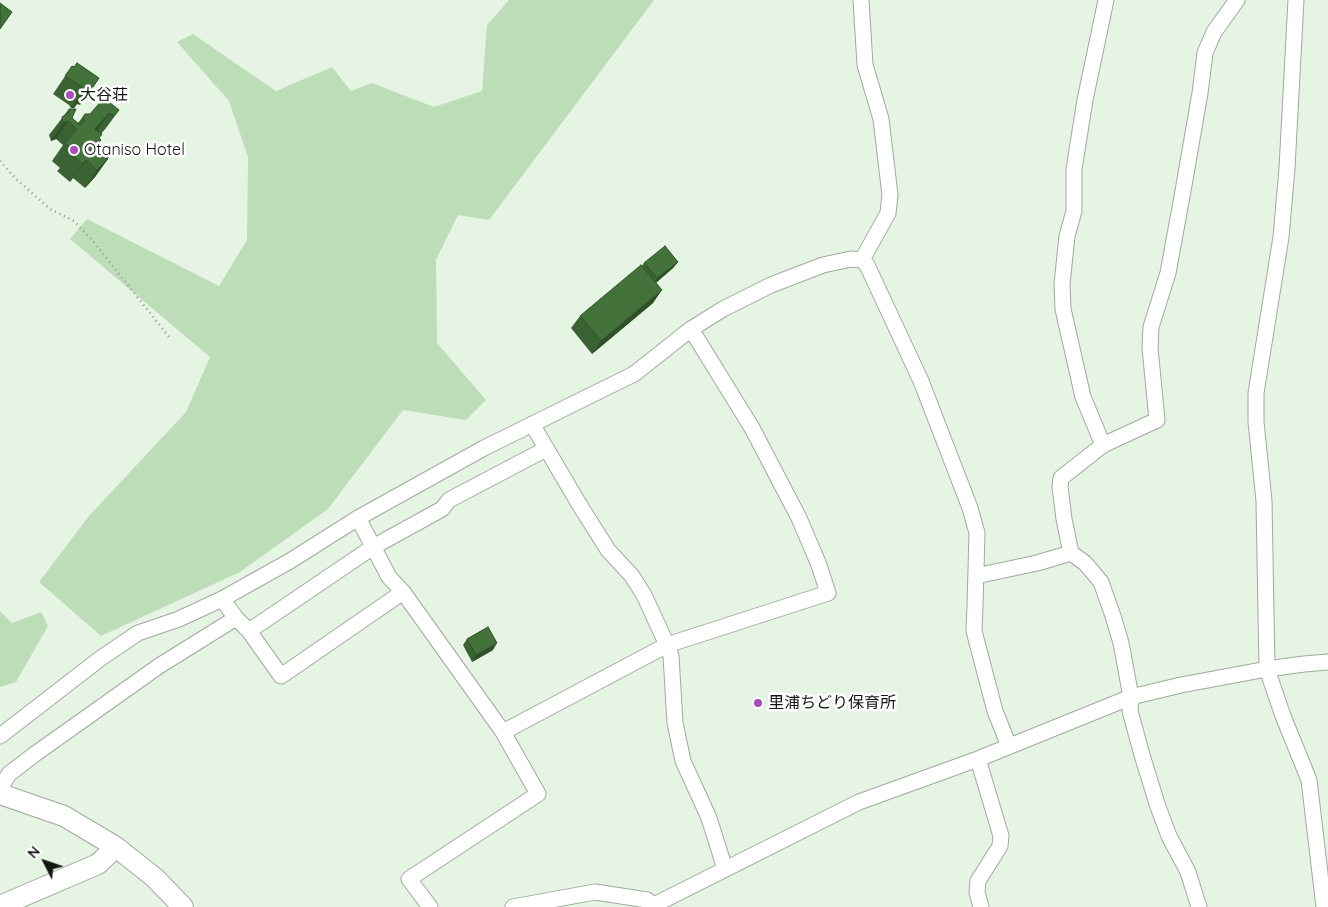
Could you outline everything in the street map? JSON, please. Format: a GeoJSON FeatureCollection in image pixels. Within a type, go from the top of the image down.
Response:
{"type":"FeatureCollection","features":[{"type":"Feature","properties":{"kind":"street"},"geometry":{"type":"LineString","coordinates":[[861,0],[865,65],[881,119],[890,195],[888,213],[862,260]]}},
{"type":"Feature","properties":{"kind":"street"},"geometry":{"type":"LineString","coordinates":[[1103,445],[1083,397],[1063,309],[1062,284],[1067,236],[1074,211],[1074,169],[1085,100],[1106,0]]}},
{"type":"Feature","properties":{"kind":"street"},"geometry":{"type":"LineString","coordinates":[[1199,907],[1188,872],[1169,836],[1158,807],[1130,711],[1131,698],[1121,643],[1101,582],[1085,563],[1071,553],[1060,487],[1061,478],[1103,445],[1157,420],[1150,348],[1151,327],[1168,273],[1190,152],[1205,53],[1214,32],[1237,0]]}},
{"type":"Feature","properties":{"kind":"street"},"geometry":{"type":"LineString","coordinates":[[1296,0],[1288,168],[1282,227],[1256,393],[1256,422],[1264,501],[1267,669],[1283,716],[1309,780],[1324,907]]}},
{"type":"Feature","properties":{"kind":"street"},"geometry":{"type":"LineString","coordinates":[[0,736],[101,658],[138,633],[180,619],[222,599],[290,561],[358,518],[484,448],[634,374],[691,329],[723,309],[771,285],[823,265],[851,259],[862,260]]}},
{"type":"Feature","properties":{"kind":"street"},"geometry":{"type":"LineString","coordinates":[[862,260],[921,381],[964,492],[977,533],[974,631],[995,711],[1009,746]]}},
{"type":"Feature","properties":{"kind":"street"},"geometry":{"type":"LineString","coordinates":[[503,732],[667,645],[828,593],[815,557],[791,502],[752,428],[691,329]]}},
{"type":"Feature","properties":{"kind":"street"},"geometry":{"type":"LineString","coordinates":[[532,424],[608,550],[632,576],[644,594],[667,645],[671,656],[675,723],[683,760],[709,818],[725,869]]}},
{"type":"Feature","properties":{"kind":"street"},"geometry":{"type":"LineString","coordinates":[[249,632],[373,547],[442,509],[449,500],[546,449]]}},
{"type":"Feature","properties":{"kind":"street"},"geometry":{"type":"LineString","coordinates":[[358,518],[389,577],[404,592],[503,732],[538,794],[409,879],[430,907]]}},
{"type":"Feature","properties":{"kind":"street"},"geometry":{"type":"LineString","coordinates":[[976,576],[1038,563],[1071,553]]}},
{"type":"Feature","properties":{"kind":"street"},"geometry":{"type":"LineString","coordinates":[[222,599],[281,676],[404,592]]}},
{"type":"Feature","properties":{"kind":"street"},"geometry":{"type":"LineString","coordinates":[[0,789],[9,774],[35,754],[159,666],[236,618]]}},
{"type":"Feature","properties":{"kind":"street"},"geometry":{"type":"LineString","coordinates":[[513,907],[595,892],[647,900],[652,906],[859,802],[978,759],[1131,698],[1181,685],[1267,669],[1328,662]]}},
{"type":"Feature","properties":{"kind":"street"},"geometry":{"type":"LineString","coordinates":[[978,759],[1001,836],[1000,846],[978,881],[977,892],[981,907]]}},
{"type":"Feature","properties":{"kind":"street"},"geometry":{"type":"LineString","coordinates":[[0,794],[64,816],[116,847],[155,878],[183,907]]}},
{"type":"Feature","properties":{"kind":"street"},"geometry":{"type":"LineString","coordinates":[[0,906],[98,864],[116,847]]}},
{"type":"Feature","properties":{"kind":"path"},"geometry":{"type":"LineString","coordinates":[[0,161],[16,179],[50,209],[74,221],[92,240],[169,337]]}},
{"type":"Feature","properties":{"kind":"green space"},"geometry":{"type":"Polygon","coordinates":[[[509,0],[654,0],[489,220],[458,215],[436,260],[437,343],[486,400],[466,420],[403,410],[328,509],[240,572],[101,636],[39,582],[89,516],[186,412],[210,357],[70,239],[87,219],[219,286],[247,240],[248,157],[229,101],[177,42],[193,34],[276,91],[332,67],[351,91],[372,83],[434,107],[482,91],[487,25],[509,0]]]}},
{"type":"Feature","properties":{"kind":"green space"},"geometry":{"type":"Polygon","coordinates":[[[0,611],[12,623],[41,612],[48,626],[16,682],[0,687],[0,611]]]}},
{"type":"Feature","properties":{"kind":"building"},"geometry":{"type":"Polygon","coordinates":[[[0,3],[12,12],[0,29],[0,3]]]}},
{"type":"Feature","properties":{"kind":"building"},"geometry":{"type":"Polygon","coordinates":[[[77,63],[99,78],[93,87],[90,86],[87,90],[84,90],[65,76],[72,66],[74,67],[77,63]]]}},
{"type":"Feature","properties":{"kind":"building"},"geometry":{"type":"Polygon","coordinates":[[[104,98],[119,110],[114,116],[109,113],[95,129],[102,134],[99,138],[101,140],[96,145],[109,156],[97,170],[86,160],[82,164],[70,153],[73,150],[65,143],[77,129],[68,121],[63,123],[62,117],[68,113],[69,109],[76,109],[72,118],[80,125],[84,121],[83,117],[85,114],[90,114],[104,98]]]}},
{"type":"Feature","properties":{"kind":"building"},"geometry":{"type":"Polygon","coordinates":[[[665,246],[678,262],[657,278],[644,263],[665,246]]]}},
{"type":"Feature","properties":{"kind":"building"},"geometry":{"type":"Polygon","coordinates":[[[641,265],[662,290],[601,341],[580,316],[641,265]]]}},
{"type":"Feature","properties":{"kind":"building"},"geometry":{"type":"Polygon","coordinates":[[[488,627],[497,643],[476,655],[467,639],[488,627]]]}},
{"type":"Feature","properties":{"kind":"place","name":"大谷荘"},"geometry":{"type":"Point","coordinates":[70,95]}},
{"type":"Feature","properties":{"kind":"place","name":"Otaniso Hotel"},"geometry":{"type":"Point","coordinates":[74,150]}},
{"type":"Feature","properties":{"kind":"place","name":"里浦ちどり保育所"},"geometry":{"type":"Point","coordinates":[758,703]}}]}
